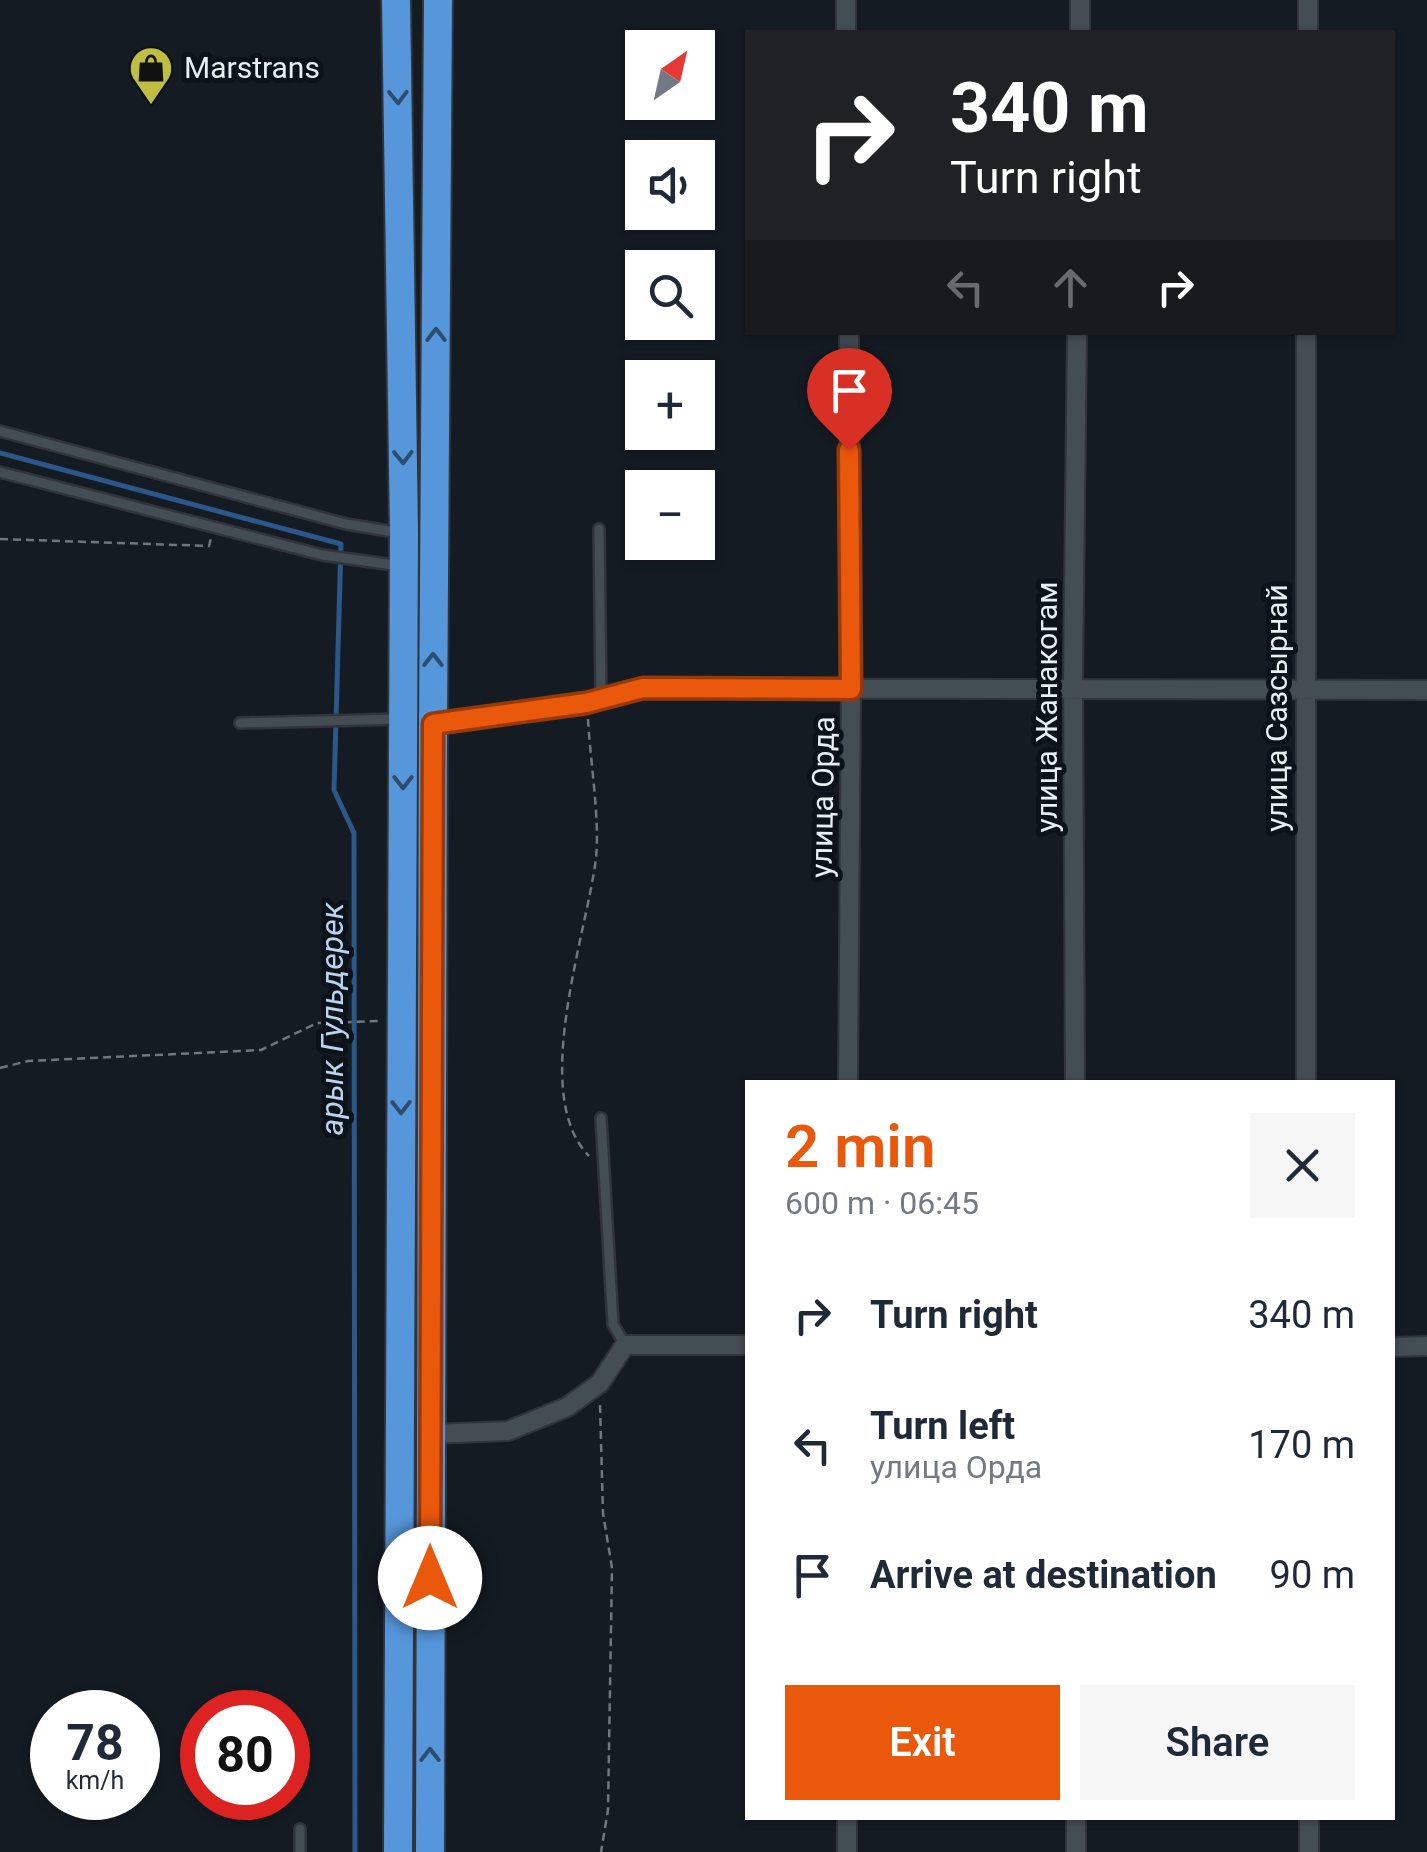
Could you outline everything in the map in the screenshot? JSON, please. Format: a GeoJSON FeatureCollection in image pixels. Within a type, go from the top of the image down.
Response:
{"type":"FeatureCollection","features":[{"type":"Feature","properties":{"kind":"highway"},"geometry":{"type":"LineString","coordinates":[[430,1852],[438,0]]}},
{"type":"Feature","properties":{"kind":"highway"},"geometry":{"type":"LineString","coordinates":[[396,1],[404,534],[398,1852]]}},
{"type":"Feature","properties":{"kind":"highway"},"geometry":{"type":"LineString","coordinates":[[398,1466],[430,1467]]}},
{"type":"Feature","properties":{"kind":"street"},"geometry":{"type":"LineString","coordinates":[[846,0],[846,30]]}},
{"type":"Feature","properties":{"kind":"street"},"geometry":{"type":"LineString","coordinates":[[1080,0],[1080,30]]}},
{"type":"Feature","properties":{"kind":"street"},"geometry":{"type":"LineString","coordinates":[[1308,0],[1308,30]]}},
{"type":"Feature","properties":{"kind":"street","name":"улица Орда"},"geometry":{"type":"LineString","coordinates":[[848,335],[848,1080]]}},
{"type":"Feature","properties":{"kind":"street","name":"улица Жанакогам"},"geometry":{"type":"LineString","coordinates":[[1075,1080],[1077,335]]}},
{"type":"Feature","properties":{"kind":"street","name":"улица Сазсырнай"},"geometry":{"type":"LineString","coordinates":[[1306,335],[1306,1080]]}},
{"type":"Feature","properties":{"kind":"street"},"geometry":{"type":"LineString","coordinates":[[433,724],[594,701],[643,688],[1427,690]]}},
{"type":"Feature","properties":{"kind":"street"},"geometry":{"type":"LineString","coordinates":[[430,1434],[508,1431],[567,1407],[600,1383],[626,1345],[745,1345]]}},
{"type":"Feature","properties":{"kind":"street"},"geometry":{"type":"LineString","coordinates":[[1395,1346],[1427,1346]]}},
{"type":"Feature","properties":{"kind":"street"},"geometry":{"type":"LineString","coordinates":[[847,1820],[847,1852]]}},
{"type":"Feature","properties":{"kind":"street"},"geometry":{"type":"LineString","coordinates":[[1076,1820],[1076,1852]]}},
{"type":"Feature","properties":{"kind":"street"},"geometry":{"type":"LineString","coordinates":[[1308,1820],[1309,1852]]}},
{"type":"Feature","properties":{"kind":"lane"},"geometry":{"type":"LineString","coordinates":[[0,431],[346,524],[404,534]]}},
{"type":"Feature","properties":{"kind":"lane"},"geometry":{"type":"LineString","coordinates":[[0,472],[322,555],[404,566]]}},
{"type":"Feature","properties":{"kind":"lane"},"geometry":{"type":"LineString","coordinates":[[594,701],[599,529]]}},
{"type":"Feature","properties":{"kind":"lane"},"geometry":{"type":"LineString","coordinates":[[240,723],[403,719]]}},
{"type":"Feature","properties":{"kind":"lane"},"geometry":{"type":"LineString","coordinates":[[601,1118],[614,1324],[626,1345]]}},
{"type":"Feature","properties":{"kind":"lane"},"geometry":{"type":"LineString","coordinates":[[300,1829],[300,1852]]}},
{"type":"Feature","properties":{"kind":"path"},"geometry":{"type":"LineString","coordinates":[[0,539],[209,546],[214,527]]}},
{"type":"Feature","properties":{"kind":"path"},"geometry":{"type":"LineString","coordinates":[[594,701],[596,855],[565,1020],[563,1098],[576,1144],[604,1172]]}},
{"type":"Feature","properties":{"kind":"path"},"geometry":{"type":"LineString","coordinates":[[0,1068],[28,1061],[261,1050],[317,1023],[401,1020]]}},
{"type":"Feature","properties":{"kind":"path"},"geometry":{"type":"LineString","coordinates":[[600,1383],[603,1513],[612,1568],[608,1810],[601,1852]]}},
{"type":"Feature","properties":{"kind":"waterway","name":"арык Гульдерек"},"geometry":{"type":"LineString","coordinates":[[0,453],[341,544],[334,790],[354,833],[355,1852]]}},
{"type":"Feature","properties":{"kind":"place","name":"Marstrans"},"geometry":{"type":"Point","coordinates":[151,106]}},
{"type":"Feature","properties":{"kind":"route"},"geometry":{"type":"LineString","coordinates":[[430,1578],[433,724],[586,703],[643,688],[851,689],[849,450]]}}]}
